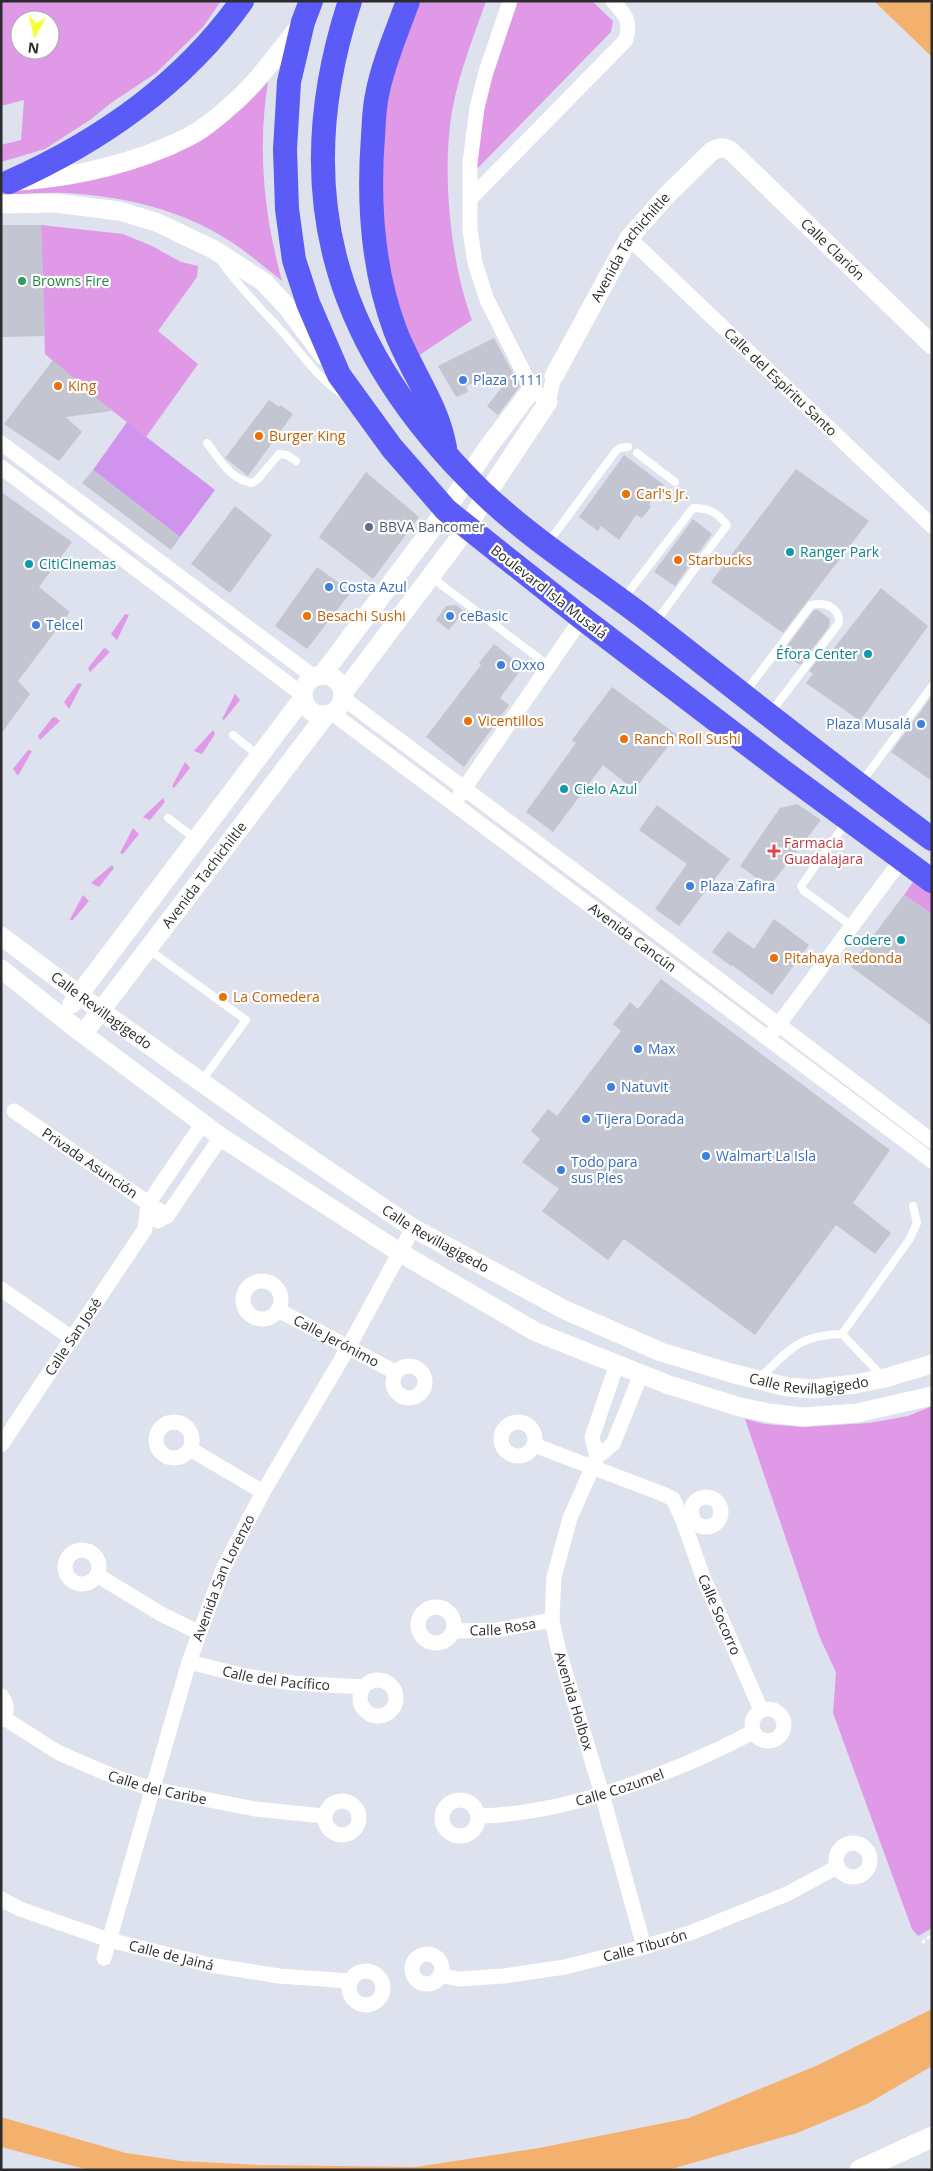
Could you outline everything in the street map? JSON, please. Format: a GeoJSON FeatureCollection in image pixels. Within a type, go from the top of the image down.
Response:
{"type":"FeatureCollection","features":[{"type":"Feature","properties":{"kind":"main road"},"geometry":{"type":"LineString","coordinates":[[4,189],[59,159],[139,107],[204,49],[242,1]]}},
{"type":"Feature","properties":{"kind":"main road"},"geometry":{"type":"LineString","coordinates":[[350,1],[340,31],[328,94],[322,179],[327,225],[339,273],[354,317],[380,368],[410,410],[446,454],[467,478],[486,495],[547,545],[654,625],[858,786],[932,839]]}},
{"type":"Feature","properties":{"kind":"main road"},"geometry":{"type":"LineString","coordinates":[[408,1],[376,96],[372,151],[372,223],[380,279],[386,305],[409,363],[442,428],[446,454]]}},
{"type":"Feature","properties":{"kind":"main road","name":"Boulevard Isla Musalá"},"geometry":{"type":"LineString","coordinates":[[307,11],[289,82],[285,149],[287,209],[294,260],[308,303],[339,375],[362,408],[392,448],[446,510],[467,528],[784,772],[932,881]]}},
{"type":"Feature","properties":{"kind":"main road"},"geometry":{"type":"LineString","coordinates":[[784,772],[806,745]]}},
{"type":"Feature","properties":{"kind":"main road"},"geometry":{"type":"LineString","coordinates":[[860,2170],[932,2137]]}},
{"type":"Feature","properties":{"kind":"street"},"geometry":{"type":"LineString","coordinates":[[510,1],[486,72],[477,108],[470,164],[470,230],[475,263],[488,300],[532,389],[548,402]]}},
{"type":"Feature","properties":{"kind":"street"},"geometry":{"type":"LineString","coordinates":[[470,199],[626,40],[630,27],[625,14],[613,1]]}},
{"type":"Feature","properties":{"kind":"street"},"geometry":{"type":"LineString","coordinates":[[4,189],[106,166],[153,152],[189,137],[232,105],[268,66],[307,11]]}},
{"type":"Feature","properties":{"kind":"street","name":"Avenida Tachichiltle"},"geometry":{"type":"LineString","coordinates":[[83,1034],[336,705],[467,528],[486,495],[548,402],[554,376],[629,238],[666,196],[712,151],[718,148],[726,148],[732,152]]}},
{"type":"Feature","properties":{"kind":"street","name":"Calle Clarión"},"geometry":{"type":"LineString","coordinates":[[732,152],[932,346]]}},
{"type":"Feature","properties":{"kind":"street"},"geometry":{"type":"LineString","coordinates":[[4,189],[55,203],[118,211],[156,222],[213,249],[264,282],[287,306],[339,375]]}},
{"type":"Feature","properties":{"kind":"street","name":"Calle del Espíritu Santo"},"geometry":{"type":"LineString","coordinates":[[629,238],[932,526]]}},
{"type":"Feature","properties":{"kind":"street"},"geometry":{"type":"LineString","coordinates":[[1,444],[318,676],[334,678],[338,682],[336,705],[314,713],[305,704],[303,696],[306,685],[318,676],[446,510],[532,389],[554,376]]}},
{"type":"Feature","properties":{"kind":"street"},"geometry":{"type":"LineString","coordinates":[[1,466],[303,696]]}},
{"type":"Feature","properties":{"kind":"street"},"geometry":{"type":"LineString","coordinates":[[454,802],[582,618]]}},
{"type":"Feature","properties":{"kind":"street","name":"Avenida Tachichiltle"},"geometry":{"type":"LineString","coordinates":[[62,1017],[303,696]]}},
{"type":"Feature","properties":{"kind":"street","name":"Avenida Cancún"},"geometry":{"type":"LineString","coordinates":[[336,705],[464,788],[932,1141]]}},
{"type":"Feature","properties":{"kind":"street","name":"Avenida Cancún"},"geometry":{"type":"LineString","coordinates":[[336,705],[454,802],[932,1161]]}},
{"type":"Feature","properties":{"kind":"street"},"geometry":{"type":"LineString","coordinates":[[769,1038],[902,859]]}},
{"type":"Feature","properties":{"kind":"street","name":"Calle Revillagigedo"},"geometry":{"type":"LineString","coordinates":[[1,936],[101,1011],[201,1082],[413,1228],[565,1310],[661,1352],[787,1387],[813,1389],[855,1384],[885,1378],[932,1364]]}},
{"type":"Feature","properties":{"kind":"street","name":"Calle Revillagigedo"},"geometry":{"type":"LineString","coordinates":[[1,969],[83,1034],[221,1137],[399,1252],[536,1332],[669,1385],[740,1407],[803,1416],[858,1413],[932,1396]]}},
{"type":"Feature","properties":{"kind":"street","name":"Privada Asunción"},"geometry":{"type":"LineString","coordinates":[[14,1111],[166,1216]]}},
{"type":"Feature","properties":{"kind":"street","name":"Calle San José"},"geometry":{"type":"LineString","coordinates":[[145,1229],[148,1204],[203,1123]]}},
{"type":"Feature","properties":{"kind":"street","name":"Calle San José"},"geometry":{"type":"LineString","coordinates":[[1,1445],[145,1229],[166,1216],[221,1137]]}},
{"type":"Feature","properties":{"kind":"street","name":"Avenida San Lorenzo"},"geometry":{"type":"LineString","coordinates":[[104,1958],[198,1632],[223,1569],[263,1492],[348,1348],[413,1228]]}},
{"type":"Feature","properties":{"kind":"street"},"geometry":{"type":"LineString","coordinates":[[1,1289],[73,1338]]}},
{"type":"Feature","properties":{"kind":"street","name":"Calle Jerónimo"},"geometry":{"type":"LineString","coordinates":[[278,1310],[395,1372]]}},
{"type":"Feature","properties":{"kind":"street"},"geometry":{"type":"LineString","coordinates":[[594,1463],[592,1437],[617,1364]]}},
{"type":"Feature","properties":{"kind":"street","name":"Avenida Holbox"},"geometry":{"type":"LineString","coordinates":[[641,1374],[613,1444],[594,1463],[570,1518],[554,1578],[552,1620],[558,1648],[602,1794],[644,1947]]}},
{"type":"Feature","properties":{"kind":"street","name":"Calle Socorro"},"geometry":{"type":"LineString","coordinates":[[534,1445],[594,1463],[668,1496],[678,1506],[687,1517],[703,1577],[761,1710]]}},
{"type":"Feature","properties":{"kind":"street"},"geometry":{"type":"LineString","coordinates":[[190,1449],[263,1492]]}},
{"type":"Feature","properties":{"kind":"street"},"geometry":{"type":"LineString","coordinates":[[98,1575],[161,1614],[198,1632]]}},
{"type":"Feature","properties":{"kind":"street","name":"Calle Rosa"},"geometry":{"type":"LineString","coordinates":[[453,1631],[497,1630],[552,1620]]}},
{"type":"Feature","properties":{"kind":"street","name":"Calle del Pacífico"},"geometry":{"type":"LineString","coordinates":[[189,1662],[245,1676],[293,1683],[363,1687]]}},
{"type":"Feature","properties":{"kind":"street"},"geometry":{"type":"LineString","coordinates":[[1,1696],[7,1706],[2,1719]]}},
{"type":"Feature","properties":{"kind":"street"},"geometry":{"type":"LineString","coordinates":[[767,1708],[777,1711],[784,1720],[781,1735],[772,1741],[761,1740],[753,1732],[751,1722],[757,1712],[761,1710],[767,1708]]}},
{"type":"Feature","properties":{"kind":"street","name":"Calle del Caribe"},"geometry":{"type":"LineString","coordinates":[[2,1719],[59,1754],[115,1777],[153,1789],[255,1809],[324,1816]]}},
{"type":"Feature","properties":{"kind":"street","name":"Calle Cozumel"},"geometry":{"type":"LineString","coordinates":[[479,1816],[518,1813],[602,1794],[729,1745],[753,1732]]}},
{"type":"Feature","properties":{"kind":"street","name":"Calle Tiburón"},"geometry":{"type":"LineString","coordinates":[[440,1975],[458,1979],[504,1976],[564,1966],[644,1947],[690,1933],[787,1894],[837,1867]]}},
{"type":"Feature","properties":{"kind":"street","name":"Calle de Jainá"},"geometry":{"type":"LineString","coordinates":[[1,1899],[20,1910],[109,1940],[210,1966],[279,1976],[350,1981]]}},
{"type":"Feature","properties":{"kind":"lane"},"geometry":{"type":"LineString","coordinates":[[213,249],[247,296],[314,370],[333,388],[362,408]]}},
{"type":"Feature","properties":{"kind":"lane"},"geometry":{"type":"LineString","coordinates":[[207,443],[224,467],[247,482],[252,483],[258,479],[279,454],[287,455],[296,461]]}},
{"type":"Feature","properties":{"kind":"lane"},"geometry":{"type":"LineString","coordinates":[[547,545],[615,452],[620,448],[628,447]]}},
{"type":"Feature","properties":{"kind":"lane"},"geometry":{"type":"LineString","coordinates":[[637,453],[675,482]]}},
{"type":"Feature","properties":{"kind":"lane"},"geometry":{"type":"LineString","coordinates":[[622,601],[694,508],[706,508],[720,516],[727,525],[654,625]]}},
{"type":"Feature","properties":{"kind":"lane"},"geometry":{"type":"LineString","coordinates":[[431,577],[549,666]]}},
{"type":"Feature","properties":{"kind":"lane"},"geometry":{"type":"LineString","coordinates":[[743,695],[812,605],[819,603],[828,605],[837,612],[839,623],[768,715]]}},
{"type":"Feature","properties":{"kind":"lane"},"geometry":{"type":"LineString","coordinates":[[858,786],[932,686]]}},
{"type":"Feature","properties":{"kind":"lane"},"geometry":{"type":"LineString","coordinates":[[233,735],[259,756]]}},
{"type":"Feature","properties":{"kind":"lane"},"geometry":{"type":"LineString","coordinates":[[168,818],[196,839]]}},
{"type":"Feature","properties":{"kind":"lane"},"geometry":{"type":"LineString","coordinates":[[848,819],[801,886],[804,891],[852,926]]}},
{"type":"Feature","properties":{"kind":"lane"},"geometry":{"type":"LineString","coordinates":[[148,949],[246,1020],[201,1082]]}},
{"type":"Feature","properties":{"kind":"lane"},"geometry":{"type":"LineString","coordinates":[[842,1334],[913,1234],[917,1223],[913,1206]]}},
{"type":"Feature","properties":{"kind":"lane"},"geometry":{"type":"LineString","coordinates":[[758,1380],[803,1340],[821,1334],[842,1334],[885,1378]]}},
{"type":"Feature","properties":{"kind":"path"},"geometry":{"type":"LineString","coordinates":[[922,1942],[932,1935]]}},
{"type":"Feature","properties":{"kind":"shaded area"},"geometry":{"type":"Polygon","coordinates":[[[1,1],[221,1],[203,27],[156,73],[45,149],[1,162],[1,145],[21,140],[24,100],[1,106],[1,1]]]}},
{"type":"Feature","properties":{"kind":"shaded area"},"geometry":{"type":"Polygon","coordinates":[[[413,1],[486,1],[459,79],[449,131],[448,186],[453,243],[464,297],[472,320],[418,356],[395,310],[386,271],[379,123],[413,1]]]}},
{"type":"Feature","properties":{"kind":"shaded area"},"geometry":{"type":"Polygon","coordinates":[[[511,1],[592,1],[613,21],[611,32],[471,175],[473,145],[511,1]]]}},
{"type":"Feature","properties":{"kind":"shaded area"},"geometry":{"type":"Polygon","coordinates":[[[874,1],[932,1],[932,57],[874,1]]]}},
{"type":"Feature","properties":{"kind":"shaded area"},"geometry":{"type":"Polygon","coordinates":[[[272,61],[264,116],[264,171],[270,226],[282,281],[230,241],[212,230],[172,213],[109,197],[66,193],[1,195],[1,190],[179,146],[272,61]]]}},
{"type":"Feature","properties":{"kind":"shaded area"},"geometry":{"type":"Polygon","coordinates":[[[41,225],[123,234],[152,246],[181,262],[198,266],[197,277],[158,331],[198,364],[146,437],[96,398],[45,354],[41,225]]]}},
{"type":"Feature","properties":{"kind":"shaded area"},"geometry":{"type":"Polygon","coordinates":[[[127,422],[215,490],[180,537],[93,470],[127,422]]]}},
{"type":"Feature","properties":{"kind":"shaded area"},"geometry":{"type":"Polygon","coordinates":[[[125,614],[129,615],[117,640],[111,634],[125,614]]]}},
{"type":"Feature","properties":{"kind":"shaded area"},"geometry":{"type":"Polygon","coordinates":[[[105,648],[110,652],[90,672],[88,668],[105,648]]]}},
{"type":"Feature","properties":{"kind":"shaded area"},"geometry":{"type":"Polygon","coordinates":[[[78,683],[82,684],[69,709],[64,702],[78,683]]]}},
{"type":"Feature","properties":{"kind":"shaded area"},"geometry":{"type":"Polygon","coordinates":[[[235,694],[240,700],[224,720],[222,719],[235,694]]]}},
{"type":"Feature","properties":{"kind":"shaded area"},"geometry":{"type":"Polygon","coordinates":[[[55,717],[60,721],[40,740],[38,736],[52,718],[55,717]]]}},
{"type":"Feature","properties":{"kind":"shaded area"},"geometry":{"type":"Polygon","coordinates":[[[213,730],[215,734],[202,754],[194,751],[213,730]]]}},
{"type":"Feature","properties":{"kind":"shaded area"},"geometry":{"type":"Polygon","coordinates":[[[28,750],[32,751],[18,776],[13,769],[28,750]]]}},
{"type":"Feature","properties":{"kind":"shaded area"},"geometry":{"type":"Polygon","coordinates":[[[185,762],[190,768],[174,788],[172,786],[185,762]]]}},
{"type":"Feature","properties":{"kind":"shaded area"},"geometry":{"type":"Polygon","coordinates":[[[163,798],[165,802],[150,820],[143,817],[163,798]]]}},
{"type":"Feature","properties":{"kind":"shaded area"},"geometry":{"type":"Polygon","coordinates":[[[133,828],[139,834],[123,854],[120,853],[133,828]]]}},
{"type":"Feature","properties":{"kind":"shaded area"},"geometry":{"type":"Polygon","coordinates":[[[112,865],[114,868],[99,887],[91,883],[112,865]]]}},
{"type":"Feature","properties":{"kind":"shaded area"},"geometry":{"type":"Polygon","coordinates":[[[918,875],[932,885],[932,914],[904,895],[918,875]]]}},
{"type":"Feature","properties":{"kind":"shaded area"},"geometry":{"type":"Polygon","coordinates":[[[83,895],[89,901],[72,921],[70,919],[83,895]]]}},
{"type":"Feature","properties":{"kind":"shaded area"},"geometry":{"type":"Polygon","coordinates":[[[932,1406],[932,1928],[918,1936],[912,1929],[833,1713],[836,1672],[820,1638],[745,1419],[765,1424],[804,1427],[869,1423],[908,1416],[932,1406]]]}},
{"type":"Feature","properties":{"kind":"shaded area"},"geometry":{"type":"Polygon","coordinates":[[[932,2009],[932,2066],[867,2104],[797,2133],[668,2170],[89,2170],[1,2147],[1,2117],[126,2153],[181,2161],[260,2165],[416,2167],[539,2148],[689,2118],[816,2066],[932,2009]]]}},
{"type":"Feature","properties":{"kind":"building","name":"Browns Fire"},"geometry":{"type":"Polygon","coordinates":[[[1,225],[41,225],[45,336],[1,337],[1,225]]]}},
{"type":"Feature","properties":{"kind":"building","name":"Plaza 1111"},"geometry":{"type":"Polygon","coordinates":[[[494,338],[520,386],[498,415],[487,406],[510,377],[493,383],[489,376],[466,386],[468,392],[456,397],[438,366],[494,338]]]}},
{"type":"Feature","properties":{"kind":"building","name":"King"},"geometry":{"type":"Polygon","coordinates":[[[53,360],[112,411],[66,417],[82,432],[59,461],[4,424],[53,360]]]}},
{"type":"Feature","properties":{"kind":"building","name":"Burger King"},"geometry":{"type":"Polygon","coordinates":[[[269,400],[293,414],[248,476],[225,458],[269,400]]]}},
{"type":"Feature","properties":{"kind":"building","name":"Carl's Jr."},"geometry":{"type":"Polygon","coordinates":[[[624,455],[664,485],[649,504],[651,507],[642,518],[636,515],[619,540],[601,526],[598,531],[579,517],[624,455]]]}},
{"type":"Feature","properties":{"kind":"building","name":"Ranger Park"},"geometry":{"type":"Polygon","coordinates":[[[796,469],[869,521],[783,633],[711,582],[796,469]]]}},
{"type":"Feature","properties":{"kind":"building"},"geometry":{"type":"Polygon","coordinates":[[[93,470],[180,537],[171,550],[82,483],[93,470]]]}},
{"type":"Feature","properties":{"kind":"building","name":"BBVA Bancomer"},"geometry":{"type":"Polygon","coordinates":[[[366,472],[419,517],[373,579],[319,537],[366,472]]]}},
{"type":"Feature","properties":{"kind":"building"},"geometry":{"type":"Polygon","coordinates":[[[1,492],[72,542],[39,587],[70,612],[18,681],[30,694],[1,734],[1,492]]]}},
{"type":"Feature","properties":{"kind":"building"},"geometry":{"type":"Polygon","coordinates":[[[235,506],[272,535],[230,593],[191,564],[235,506]]]}},
{"type":"Feature","properties":{"kind":"building","name":"Starbucks"},"geometry":{"type":"Polygon","coordinates":[[[693,519],[712,534],[675,586],[654,572],[693,519]]]}},
{"type":"Feature","properties":{"kind":"building","name":"Besachi Sushi"},"geometry":{"type":"Polygon","coordinates":[[[317,567],[351,592],[307,649],[275,626],[317,567]]]}},
{"type":"Feature","properties":{"kind":"building","name":"Éfora Center"},"geometry":{"type":"Polygon","coordinates":[[[881,588],[928,626],[860,721],[806,683],[813,674],[809,671],[828,647],[827,657],[881,588]]]}},
{"type":"Feature","properties":{"kind":"building","name":"ceBasic"},"geometry":{"type":"Polygon","coordinates":[[[456,605],[464,611],[449,630],[436,620],[446,606],[456,605]]]}},
{"type":"Feature","properties":{"kind":"building"},"geometry":{"type":"Polygon","coordinates":[[[814,610],[818,610],[830,619],[829,627],[800,665],[782,653],[814,610]]]}},
{"type":"Feature","properties":{"kind":"building","name":"Vicentillos"},"geometry":{"type":"Polygon","coordinates":[[[494,644],[523,667],[500,698],[509,705],[464,767],[426,737],[481,665],[479,663],[494,644]]]}},
{"type":"Feature","properties":{"kind":"building","name":"Ranch Roll Sushi"},"geometry":{"type":"Polygon","coordinates":[[[612,687],[677,735],[634,790],[603,765],[553,832],[526,812],[576,743],[572,740],[612,687]]]}},
{"type":"Feature","properties":{"kind":"building","name":"Plaza Musalá"},"geometry":{"type":"Polygon","coordinates":[[[932,696],[932,781],[891,752],[932,696]]]}},
{"type":"Feature","properties":{"kind":"building","name":"Farmacia Guadalajara"},"geometry":{"type":"Polygon","coordinates":[[[797,804],[821,820],[769,887],[740,866],[780,808],[797,804]]]}},
{"type":"Feature","properties":{"kind":"building","name":"Plaza Zafira"},"geometry":{"type":"Polygon","coordinates":[[[657,805],[730,859],[679,926],[655,909],[687,864],[639,830],[657,805]]]}},
{"type":"Feature","properties":{"kind":"building","name":"Codere"},"geometry":{"type":"Polygon","coordinates":[[[904,895],[932,914],[932,1026],[850,966],[904,895]]]}},
{"type":"Feature","properties":{"kind":"building","name":"Pitahaya Redonda"},"geometry":{"type":"Polygon","coordinates":[[[774,919],[809,945],[772,995],[712,952],[728,931],[754,949],[774,919]]]}},
{"type":"Feature","properties":{"kind":"building","name":"Walmart La Isla"},"geometry":{"type":"Polygon","coordinates":[[[661,979],[890,1150],[853,1203],[891,1233],[875,1254],[836,1225],[755,1335],[624,1239],[608,1260],[542,1211],[559,1189],[522,1162],[540,1139],[531,1131],[548,1109],[557,1116],[621,1031],[613,1024],[630,1002],[638,1009],[661,979]]]}},
{"type":"Feature","properties":{"kind":"place","name":"Browns Fire"},"geometry":{"type":"Point","coordinates":[22,281]}},
{"type":"Feature","properties":{"kind":"place","name":"Plaza 1111"},"geometry":{"type":"Point","coordinates":[463,380]}},
{"type":"Feature","properties":{"kind":"place","name":"King"},"geometry":{"type":"Point","coordinates":[58,386]}},
{"type":"Feature","properties":{"kind":"place","name":"Burger King"},"geometry":{"type":"Point","coordinates":[259,436]}},
{"type":"Feature","properties":{"kind":"place","name":"Carl's Jr."},"geometry":{"type":"Point","coordinates":[626,494]}},
{"type":"Feature","properties":{"kind":"place","name":"BBVA Bancomer"},"geometry":{"type":"Point","coordinates":[369,527]}},
{"type":"Feature","properties":{"kind":"place","name":"Ranger Park"},"geometry":{"type":"Point","coordinates":[790,552]}},
{"type":"Feature","properties":{"kind":"place","name":"Starbucks"},"geometry":{"type":"Point","coordinates":[678,560]}},
{"type":"Feature","properties":{"kind":"place","name":"CitiCinemas"},"geometry":{"type":"Point","coordinates":[29,564]}},
{"type":"Feature","properties":{"kind":"place","name":"Costa Azul"},"geometry":{"type":"Point","coordinates":[329,587]}},
{"type":"Feature","properties":{"kind":"place","name":"Besachi Sushi"},"geometry":{"type":"Point","coordinates":[307,616]}},
{"type":"Feature","properties":{"kind":"place","name":"ceBasic"},"geometry":{"type":"Point","coordinates":[450,616]}},
{"type":"Feature","properties":{"kind":"place","name":"Telcel"},"geometry":{"type":"Point","coordinates":[36,625]}},
{"type":"Feature","properties":{"kind":"place","name":"Éfora Center"},"geometry":{"type":"Point","coordinates":[868,654]}},
{"type":"Feature","properties":{"kind":"place","name":"Oxxo"},"geometry":{"type":"Point","coordinates":[501,665]}},
{"type":"Feature","properties":{"kind":"place","name":"Vicentillos"},"geometry":{"type":"Point","coordinates":[468,721]}},
{"type":"Feature","properties":{"kind":"place","name":"Plaza Musalá"},"geometry":{"type":"Point","coordinates":[921,724]}},
{"type":"Feature","properties":{"kind":"place","name":"Ranch Roll Sushi"},"geometry":{"type":"Point","coordinates":[624,739]}},
{"type":"Feature","properties":{"kind":"place","name":"Cielo Azul"},"geometry":{"type":"Point","coordinates":[564,789]}},
{"type":"Feature","properties":{"kind":"place","name":"Farmacia Guadalajara"},"geometry":{"type":"Point","coordinates":[774,851]}},
{"type":"Feature","properties":{"kind":"place","name":"Plaza Zafira"},"geometry":{"type":"Point","coordinates":[690,886]}},
{"type":"Feature","properties":{"kind":"place","name":"Codere"},"geometry":{"type":"Point","coordinates":[901,940]}},
{"type":"Feature","properties":{"kind":"place","name":"Pitahaya Redonda"},"geometry":{"type":"Point","coordinates":[774,958]}},
{"type":"Feature","properties":{"kind":"place","name":"La Comedera"},"geometry":{"type":"Point","coordinates":[223,997]}},
{"type":"Feature","properties":{"kind":"place","name":"Max"},"geometry":{"type":"Point","coordinates":[638,1049]}},
{"type":"Feature","properties":{"kind":"place","name":"Natuvit"},"geometry":{"type":"Point","coordinates":[611,1087]}},
{"type":"Feature","properties":{"kind":"place","name":"Tijera Dorada"},"geometry":{"type":"Point","coordinates":[586,1119]}},
{"type":"Feature","properties":{"kind":"place","name":"Walmart La Isla"},"geometry":{"type":"Point","coordinates":[706,1156]}},
{"type":"Feature","properties":{"kind":"place","name":"Todo para sus Pies"},"geometry":{"type":"Point","coordinates":[561,1170]}}]}
